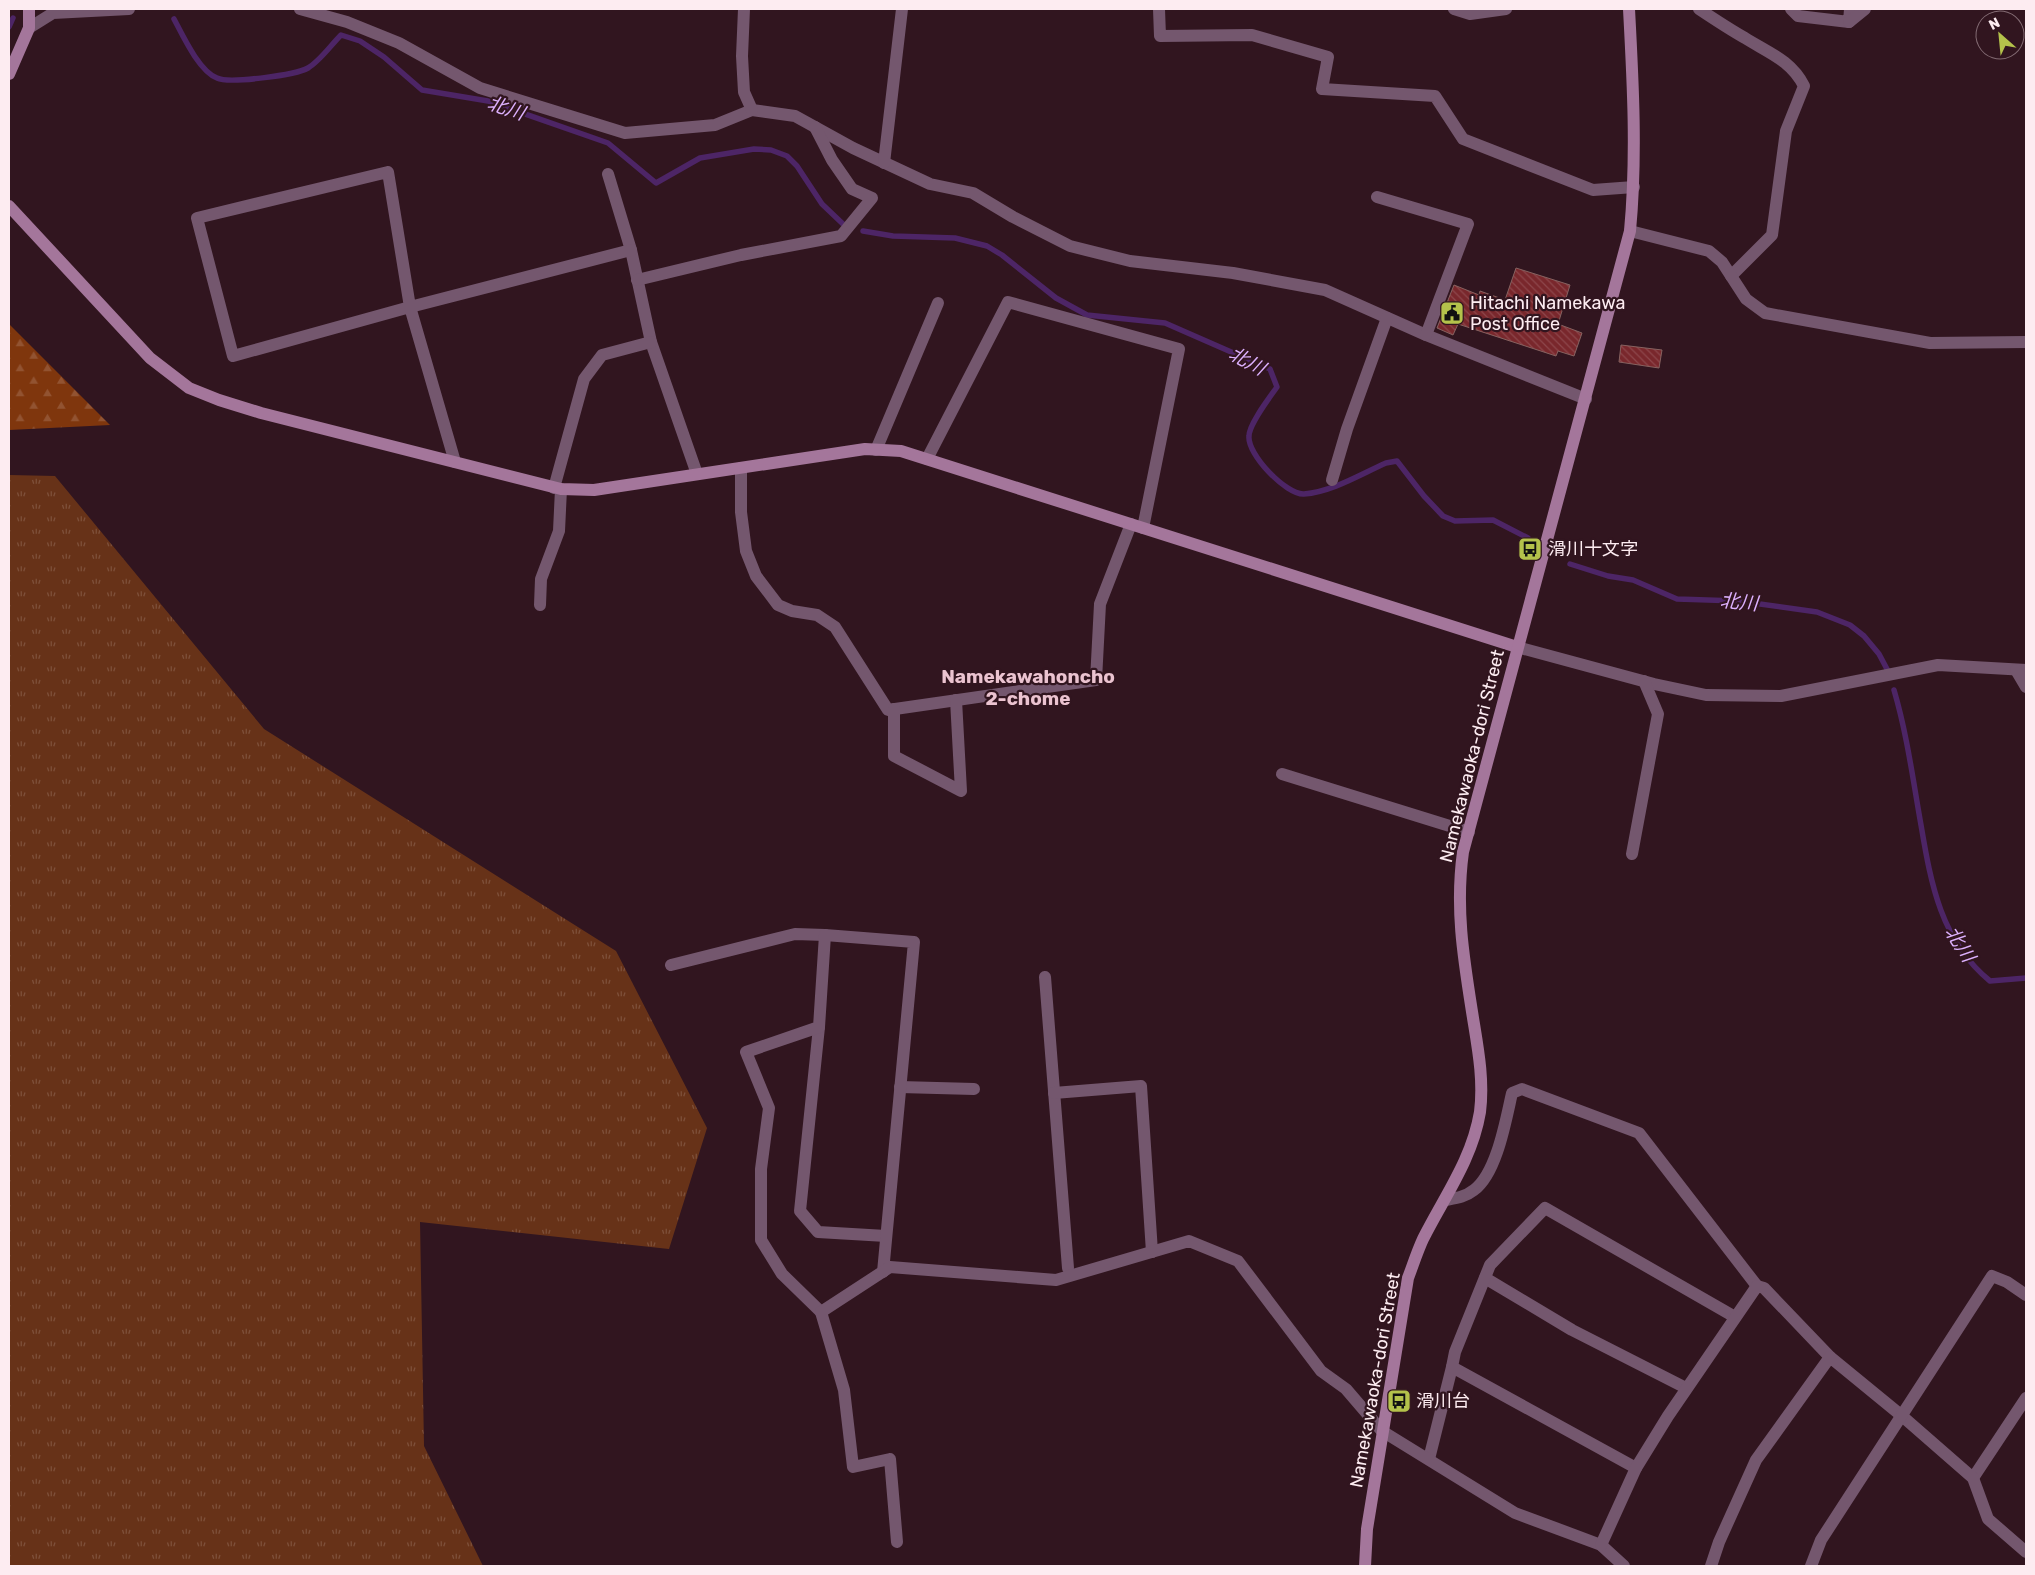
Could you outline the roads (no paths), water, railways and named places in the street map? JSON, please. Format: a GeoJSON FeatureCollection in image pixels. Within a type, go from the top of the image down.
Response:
{"type":"FeatureCollection","features":[{"type":"Feature","properties":{"kind":"street"},"geometry":{"type":"LineString","coordinates":[[9,74],[29,28],[29,9]]}},
{"type":"Feature","properties":{"kind":"street"},"geometry":{"type":"LineString","coordinates":[[29,28],[53,13],[129,9]]}},
{"type":"Feature","properties":{"kind":"street"},"geometry":{"type":"LineString","coordinates":[[300,9],[347,22],[398,43],[480,88],[625,133],[715,125],[752,110],[795,116],[884,163],[930,184],[973,193],[1013,217],[1070,246],[1130,260],[1233,274],[1325,290],[1386,318],[1586,399]]}},
{"type":"Feature","properties":{"kind":"street"},"geometry":{"type":"LineString","coordinates":[[744,9],[742,56],[744,92],[752,110]]}},
{"type":"Feature","properties":{"kind":"street"},"geometry":{"type":"LineString","coordinates":[[884,163],[902,9]]}},
{"type":"Feature","properties":{"kind":"street"},"geometry":{"type":"LineString","coordinates":[[1159,9],[1160,36],[1252,35],[1328,58],[1322,89],[1435,96],[1463,139],[1593,190],[1634,187]]}},
{"type":"Feature","properties":{"kind":"street"},"geometry":{"type":"LineString","coordinates":[[1454,9],[1470,14],[1506,9]]}},
{"type":"Feature","properties":{"kind":"street","name":"Namekawaoka-dori Street"},"geometry":{"type":"LineString","coordinates":[[1365,1566],[1367,1529],[1408,1278],[1423,1240],[1463,1167],[1475,1135],[1480,1111],[1482,1074],[1461,937],[1458,902],[1463,852],[1630,231],[1634,187],[1636,123],[1629,9]]}},
{"type":"Feature","properties":{"kind":"street"},"geometry":{"type":"LineString","coordinates":[[1699,9],[1746,39],[1776,54],[1798,75],[1804,86],[1786,131],[1772,235],[1731,276]]}},
{"type":"Feature","properties":{"kind":"street"},"geometry":{"type":"LineString","coordinates":[[1791,9],[1798,16],[1849,22],[1865,9]]}},
{"type":"Feature","properties":{"kind":"street"},"geometry":{"type":"LineString","coordinates":[[1849,22],[1850,9]]}},
{"type":"Feature","properties":{"kind":"street"},"geometry":{"type":"LineString","coordinates":[[637,280],[740,255],[841,236],[872,198],[852,189],[832,160],[815,127]]}},
{"type":"Feature","properties":{"kind":"street"},"geometry":{"type":"LineString","coordinates":[[455,462],[410,306],[388,172],[196,218],[232,356],[410,306],[631,250]]}},
{"type":"Feature","properties":{"kind":"street"},"geometry":{"type":"LineString","coordinates":[[608,174],[631,250],[651,342],[697,474]]}},
{"type":"Feature","properties":{"kind":"street"},"geometry":{"type":"LineString","coordinates":[[1377,197],[1468,224],[1426,334]]}},
{"type":"Feature","properties":{"kind":"street"},"geometry":{"type":"LineString","coordinates":[[9,206],[150,358],[189,388],[219,400],[262,413],[558,489],[594,490],[865,449],[902,451],[1517,647],[1644,681],[1706,695],[1781,696],[1938,665],[2021,670],[2026,687]]}},
{"type":"Feature","properties":{"kind":"street"},"geometry":{"type":"LineString","coordinates":[[1630,231],[1709,251],[1722,262],[1746,299],[1765,313],[1922,342],[2026,342]]}},
{"type":"Feature","properties":{"kind":"street"},"geometry":{"type":"LineString","coordinates":[[741,468],[741,512],[746,552],[756,576],[778,605],[792,612],[817,615],[835,627],[888,710],[1096,680],[1100,604],[1137,526],[1179,349],[1008,302],[927,459]]}},
{"type":"Feature","properties":{"kind":"street"},"geometry":{"type":"LineString","coordinates":[[876,450],[938,303]]}},
{"type":"Feature","properties":{"kind":"street"},"geometry":{"type":"LineString","coordinates":[[1332,480],[1347,429],[1386,318]]}},
{"type":"Feature","properties":{"kind":"street"},"geometry":{"type":"LineString","coordinates":[[540,605],[541,579],[559,531],[558,489],[584,379],[602,355],[651,342]]}},
{"type":"Feature","properties":{"kind":"street"},"geometry":{"type":"LineString","coordinates":[[1632,854],[1658,714],[1644,681]]}},
{"type":"Feature","properties":{"kind":"street"},"geometry":{"type":"LineString","coordinates":[[894,709],[894,756],[961,791],[956,700]]}},
{"type":"Feature","properties":{"kind":"street"},"geometry":{"type":"LineString","coordinates":[[1282,774],[1469,832]]}},
{"type":"Feature","properties":{"kind":"street"},"geometry":{"type":"LineString","coordinates":[[671,966],[795,934],[914,942],[883,1272]]}},
{"type":"Feature","properties":{"kind":"street"},"geometry":{"type":"LineString","coordinates":[[825,935],[819,1026],[800,1211],[818,1232],[886,1236]]}},
{"type":"Feature","properties":{"kind":"street"},"geometry":{"type":"LineString","coordinates":[[1045,977],[1068,1268]]}},
{"type":"Feature","properties":{"kind":"street"},"geometry":{"type":"LineString","coordinates":[[819,1026],[746,1052],[769,1108],[761,1169],[761,1240],[782,1274],[821,1312],[844,1390],[852,1467],[890,1458],[898,1542]]}},
{"type":"Feature","properties":{"kind":"street"},"geometry":{"type":"LineString","coordinates":[[1054,1093],[1141,1086],[1152,1252]]}},
{"type":"Feature","properties":{"kind":"street"},"geometry":{"type":"LineString","coordinates":[[900,1087],[974,1089]]}},
{"type":"Feature","properties":{"kind":"street"},"geometry":{"type":"LineString","coordinates":[[1446,1200],[1462,1197],[1477,1188],[1492,1164],[1500,1143],[1512,1093],[1522,1089],[1638,1133],[1757,1286],[1764,1288],[1830,1357],[1973,1478],[1988,1519],[2026,1552]]}},
{"type":"Feature","properties":{"kind":"street"},"geometry":{"type":"LineString","coordinates":[[1429,1459],[1455,1352],[1490,1265],[1545,1208],[1735,1317]]}},
{"type":"Feature","properties":{"kind":"street"},"geometry":{"type":"LineString","coordinates":[[821,1312],[890,1267],[1056,1280],[1190,1241],[1238,1261],[1322,1371],[1346,1388],[1382,1430],[1515,1513],[1601,1545],[1624,1566]]}},
{"type":"Feature","properties":{"kind":"street"},"geometry":{"type":"LineString","coordinates":[[1811,1566],[1820,1540],[1992,1276],[2007,1282],[2026,1295]]}},
{"type":"Feature","properties":{"kind":"street"},"geometry":{"type":"LineString","coordinates":[[1485,1278],[1572,1330],[1686,1388]]}},
{"type":"Feature","properties":{"kind":"street"},"geometry":{"type":"LineString","coordinates":[[1601,1545],[1636,1468],[1686,1388],[1757,1286]]}},
{"type":"Feature","properties":{"kind":"street"},"geometry":{"type":"LineString","coordinates":[[1711,1566],[1719,1542],[1756,1460],[1830,1357]]}},
{"type":"Feature","properties":{"kind":"street"},"geometry":{"type":"LineString","coordinates":[[1452,1367],[1636,1468]]}},
{"type":"Feature","properties":{"kind":"street"},"geometry":{"type":"LineString","coordinates":[[1973,1478],[2026,1398]]}},
{"type":"Feature","properties":{"kind":"waterway","name":"北川"},"geometry":{"type":"LineString","coordinates":[[9,27],[13,18]]}},
{"type":"Feature","properties":{"kind":"waterway","name":"北川"},"geometry":{"type":"LineString","coordinates":[[174,19],[198,61],[210,74],[217,78],[224,80],[248,79],[301,71],[317,61],[341,35],[360,41],[384,57],[422,90],[488,101],[608,143],[656,183],[700,158],[754,149],[771,150],[787,156],[797,166],[822,204],[843,224]]}},
{"type":"Feature","properties":{"kind":"waterway","name":"北川"},"geometry":{"type":"LineString","coordinates":[[863,231],[893,236],[955,238],[987,246],[1002,255],[1056,298],[1087,315],[1165,323],[1270,369],[1277,387],[1252,425],[1249,436],[1250,444],[1254,453],[1269,472],[1278,481],[1296,493],[1315,493],[1325,490],[1386,463],[1397,461],[1424,496],[1443,516],[1455,521],[1493,520],[1528,538]]}},
{"type":"Feature","properties":{"kind":"waterway","name":"北川"},"geometry":{"type":"LineString","coordinates":[[1570,564],[1608,576],[1633,580],[1677,599],[1738,601],[1817,612],[1850,625],[1864,636],[1879,654],[1888,671]]}},
{"type":"Feature","properties":{"kind":"waterway","name":"北川"},"geometry":{"type":"LineString","coordinates":[[1894,690],[1906,740],[1929,869],[1934,890],[1949,930],[1973,965],[1990,981],[2026,978]]}},
{"type":"Feature","properties":{"kind":"place","name":"Hitachi Namekawa Post Office"},"geometry":{"type":"Point","coordinates":[1452,313]}},
{"type":"Feature","properties":{"kind":"place","name":"滑川十文字"},"geometry":{"type":"Point","coordinates":[1530,549]}},
{"type":"Feature","properties":{"kind":"place","name":"滑川台"},"geometry":{"type":"Point","coordinates":[1399,1401]}},
{"type":"Feature","properties":{"kind":"district","name":"Namekawahoncho 2-chome"},"geometry":{"type":"Point","coordinates":[1028,687]}}]}
